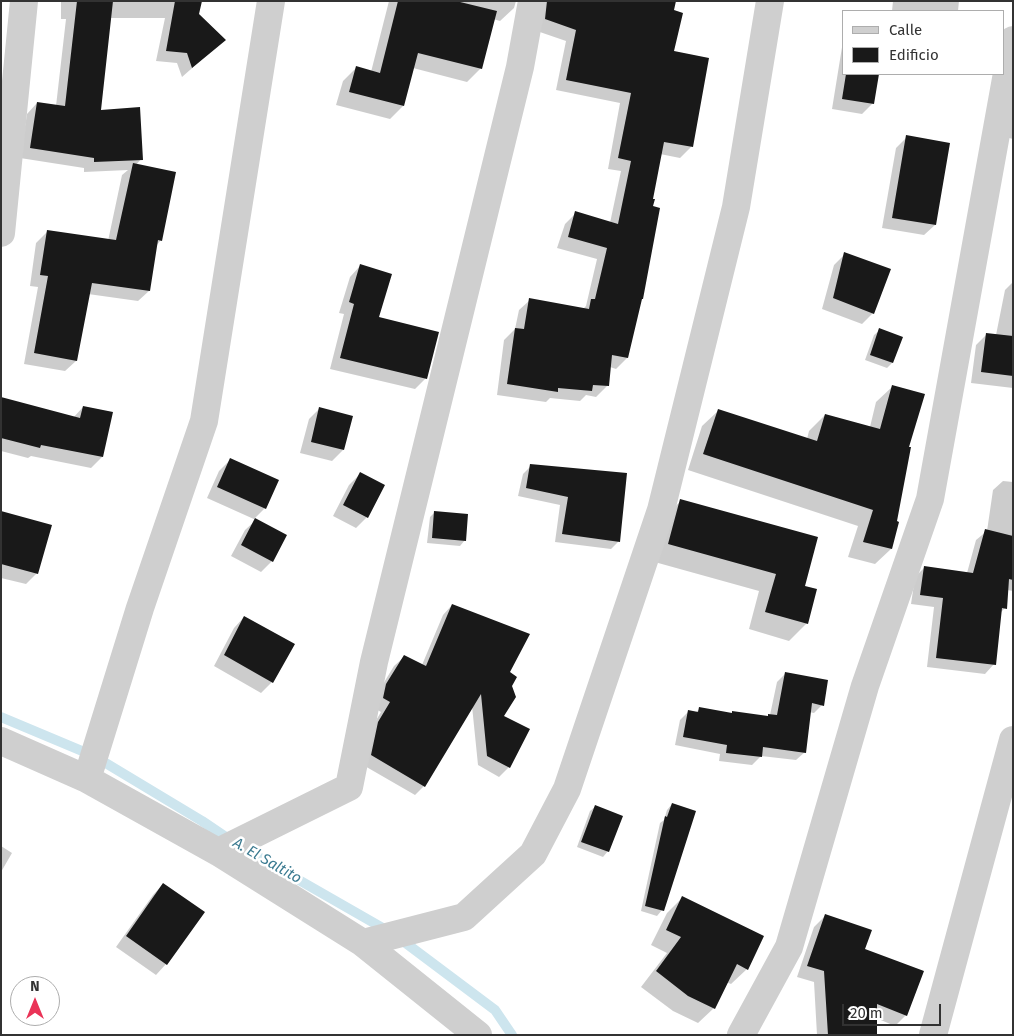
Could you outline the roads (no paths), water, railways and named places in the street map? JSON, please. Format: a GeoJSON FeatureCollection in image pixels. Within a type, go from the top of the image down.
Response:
{"type":"FeatureCollection","features":[{"type":"Feature","properties":{"kind":"street"},"geometry":{"type":"LineString","coordinates":[[1,233],[24,1]]}},
{"type":"Feature","properties":{"kind":"street"},"geometry":{"type":"LineString","coordinates":[[88,779],[140,608],[204,421],[271,1]]}},
{"type":"Feature","properties":{"kind":"street"},"geometry":{"type":"LineString","coordinates":[[218,852],[349,786],[374,662],[520,67],[532,1]]}},
{"type":"Feature","properties":{"kind":"street"},"geometry":{"type":"LineString","coordinates":[[363,944],[464,917],[533,854],[567,789],[661,510],[736,207],[770,1]]}},
{"type":"Feature","properties":{"kind":"street"},"geometry":{"type":"LineString","coordinates":[[741,1035],[789,947],[864,686],[930,500],[1013,40]]}},
{"type":"Feature","properties":{"kind":"street"},"geometry":{"type":"LineString","coordinates":[[933,1035],[1013,740]]}},
{"type":"Feature","properties":{"kind":"street"},"geometry":{"type":"LineString","coordinates":[[1,742],[88,779],[218,852],[363,944],[478,1035]]}},
{"type":"Feature","properties":{"kind":"waterway","name":"A. El Saltito"},"geometry":{"type":"LineString","coordinates":[[1,717],[94,756],[202,821],[236,844],[395,935],[495,1010],[512,1035]]}}]}
